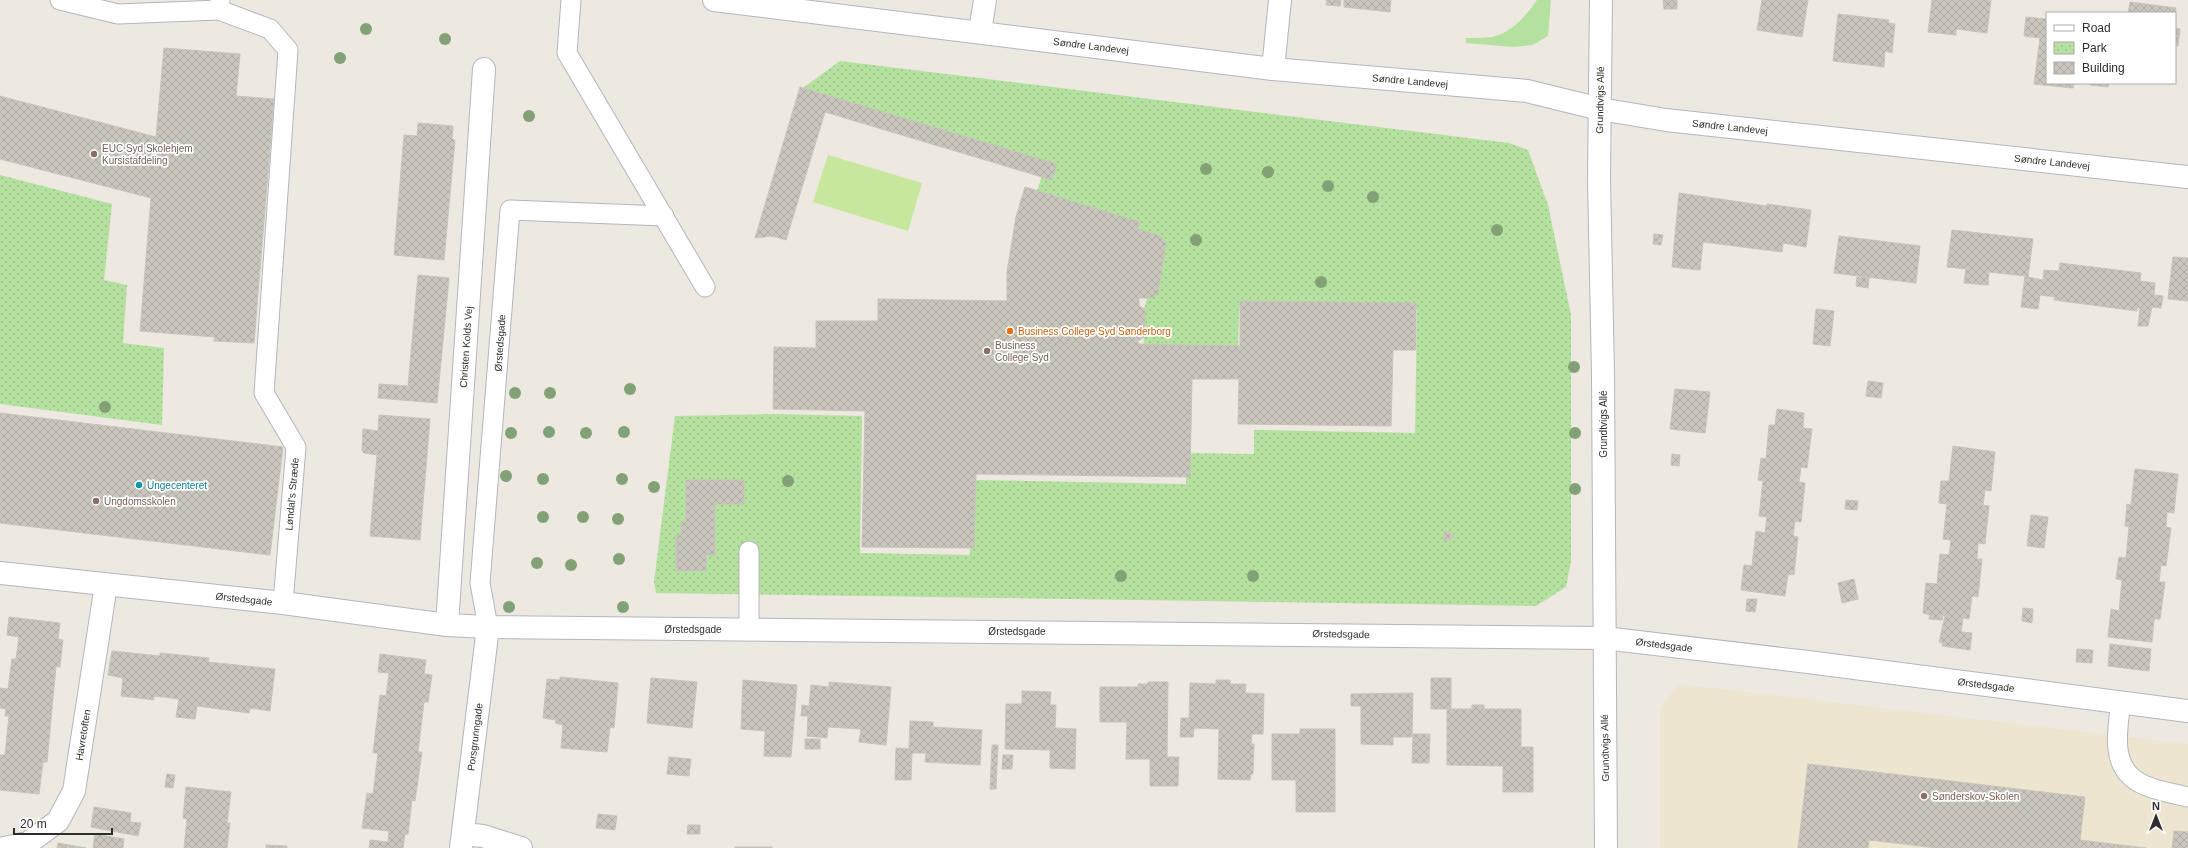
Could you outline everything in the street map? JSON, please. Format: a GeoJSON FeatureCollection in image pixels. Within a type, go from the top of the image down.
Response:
{"type":"FeatureCollection","features":[{"type":"Feature","properties":{"kind":"street","name":"Søndre Landevej"},"geometry":{"type":"LineString","coordinates":[[714,0],[1273,69],[1527,91],[1600,109],[1666,120],[2188,177]]}},
{"type":"Feature","properties":{"kind":"street"},"geometry":{"type":"LineString","coordinates":[[980,32],[985,0]]}},
{"type":"Feature","properties":{"kind":"street"},"geometry":{"type":"LineString","coordinates":[[1273,69],[1280,0]]}},
{"type":"Feature","properties":{"kind":"street","name":"Grundtvigs Allé"},"geometry":{"type":"LineString","coordinates":[[1602,0],[1598,179],[1603,376],[1606,848]]}},
{"type":"Feature","properties":{"kind":"street","name":"Christen Kolds Vej"},"geometry":{"type":"LineString","coordinates":[[447,625],[484,69]]}},
{"type":"Feature","properties":{"kind":"street","name":"Ørstedsgade"},"geometry":{"type":"LineString","coordinates":[[0,573],[283,603],[447,625],[488,627],[1604,638],[2188,711]]}},
{"type":"Feature","properties":{"kind":"street","name":"Havretoften"},"geometry":{"type":"LineString","coordinates":[[4,848],[28,843],[58,821],[74,791],[106,585]]}},
{"type":"Feature","properties":{"kind":"street","name":"Porsgrunngade"},"geometry":{"type":"LineString","coordinates":[[462,841],[488,627]]}},
{"type":"Feature","properties":{"kind":"street"},"geometry":{"type":"LineString","coordinates":[[462,841],[483,836],[521,848]]}},
{"type":"Feature","properties":{"kind":"lane"},"geometry":{"type":"LineString","coordinates":[[60,0],[118,14],[219,5]]}},
{"type":"Feature","properties":{"kind":"lane"},"geometry":{"type":"LineString","coordinates":[[571,0],[567,53],[705,287]]}},
{"type":"Feature","properties":{"kind":"lane","name":"Løndal's Stræde"},"geometry":{"type":"LineString","coordinates":[[219,5],[270,29],[288,50],[264,393],[296,447],[283,603]]}},
{"type":"Feature","properties":{"kind":"lane","name":"Ørstedsgade"},"geometry":{"type":"LineString","coordinates":[[488,627],[480,583],[510,210],[664,216]]}},
{"type":"Feature","properties":{"kind":"lane"},"geometry":{"type":"LineString","coordinates":[[749,551],[749,629]]}},
{"type":"Feature","properties":{"kind":"lane"},"geometry":{"type":"LineString","coordinates":[[2121,702],[2117,743],[2119,757],[2126,774],[2141,784],[2188,797]]}},
{"type":"Feature","properties":{"kind":"shaded area","name":"Sønderskov-Skolen"},"geometry":{"type":"Polygon","coordinates":[[[1678,684],[2188,744],[2188,848],[1660,848],[1660,709],[1678,684]]]}},
{"type":"Feature","properties":{"kind":"green space"},"geometry":{"type":"Polygon","coordinates":[[[1537,0],[1551,0],[1548,36],[1533,45],[1514,47],[1466,43],[1466,38],[1492,37],[1506,32],[1518,23],[1537,0]]]}},
{"type":"Feature","properties":{"kind":"green space"},"geometry":{"type":"Polygon","coordinates":[[[840,61],[1509,143],[1528,150],[1548,205],[1571,315],[1571,561],[1566,587],[1536,606],[656,593],[654,582],[675,416],[772,414],[862,416],[860,553],[970,555],[971,480],[1186,484],[1186,453],[1254,454],[1254,430],[1415,433],[1417,310],[1239,307],[1238,351],[1144,350],[1143,314],[1161,243],[1035,196],[1047,163],[803,88],[840,61]]]}},
{"type":"Feature","properties":{"kind":"green space"},"geometry":{"type":"Polygon","coordinates":[[[828,155],[922,183],[908,231],[813,202],[828,155]]]}},
{"type":"Feature","properties":{"kind":"green space"},"geometry":{"type":"Polygon","coordinates":[[[0,175],[112,204],[104,280],[127,285],[123,343],[164,348],[162,425],[0,404],[0,175]]]}},
{"type":"Feature","properties":{"kind":"building"},"geometry":{"type":"Polygon","coordinates":[[[1327,0],[1341,0],[1340,6],[1326,5],[1327,0]]]}},
{"type":"Feature","properties":{"kind":"building"},"geometry":{"type":"Polygon","coordinates":[[[1344,0],[1391,0],[1390,12],[1344,7],[1344,0]]]}},
{"type":"Feature","properties":{"kind":"building"},"geometry":{"type":"Polygon","coordinates":[[[1663,0],[1677,0],[1677,9],[1664,9],[1663,0]]]}},
{"type":"Feature","properties":{"kind":"building"},"geometry":{"type":"Polygon","coordinates":[[[1762,0],[1808,0],[1802,37],[1757,30],[1762,0]]]}},
{"type":"Feature","properties":{"kind":"building"},"geometry":{"type":"Polygon","coordinates":[[[1932,0],[1991,0],[1987,33],[1956,29],[1956,35],[1928,32],[1932,0]]]}},
{"type":"Feature","properties":{"kind":"building"},"geometry":{"type":"Polygon","coordinates":[[[2130,2],[2176,8],[2176,12],[2128,12],[2130,2]]]}},
{"type":"Feature","properties":{"kind":"building"},"geometry":{"type":"Polygon","coordinates":[[[1838,14],[1889,20],[1888,23],[1895,24],[1892,53],[1885,51],[1884,67],[1833,61],[1838,14]]]}},
{"type":"Feature","properties":{"kind":"building"},"geometry":{"type":"Polygon","coordinates":[[[2026,17],[2046,19],[2046,84],[2074,84],[2073,88],[2034,84],[2040,38],[2024,36],[2026,17]]]}},
{"type":"Feature","properties":{"kind":"building"},"geometry":{"type":"Polygon","coordinates":[[[2176,28],[2180,29],[2178,46],[2176,46],[2176,28]]]}},
{"type":"Feature","properties":{"kind":"building"},"geometry":{"type":"Polygon","coordinates":[[[164,48],[240,54],[236,96],[274,99],[254,343],[214,341],[215,337],[140,331],[151,198],[0,159],[0,96],[156,137],[164,48]]]}},
{"type":"Feature","properties":{"kind":"building"},"geometry":{"type":"Polygon","coordinates":[[[2090,84],[2109,84],[2108,87],[2090,84]]]}},
{"type":"Feature","properties":{"kind":"building"},"geometry":{"type":"Polygon","coordinates":[[[800,87],[1057,164],[1052,180],[825,112],[786,240],[772,236],[755,238],[800,87]]]}},
{"type":"Feature","properties":{"kind":"building"},"geometry":{"type":"Polygon","coordinates":[[[418,123],[453,126],[452,139],[455,140],[444,260],[394,255],[404,135],[417,136],[418,123]]]}},
{"type":"Feature","properties":{"kind":"building"},"geometry":{"type":"Polygon","coordinates":[[[1025,187],[1140,222],[1138,229],[1160,236],[1166,243],[1158,293],[1151,298],[1139,298],[1139,306],[1145,309],[1145,336],[1138,341],[1138,344],[1240,346],[1240,301],[1416,303],[1416,350],[1393,350],[1391,426],[1238,424],[1239,379],[1192,379],[1190,477],[976,474],[974,548],[862,547],[865,411],[773,409],[774,347],[816,348],[816,321],[878,321],[878,299],[1007,301],[1007,272],[1016,217],[1025,187]]]}},
{"type":"Feature","properties":{"kind":"building"},"geometry":{"type":"Polygon","coordinates":[[[1679,193],[1767,206],[1767,204],[1811,210],[1806,247],[1783,243],[1782,252],[1703,242],[1700,270],[1672,267],[1679,193]]]}},
{"type":"Feature","properties":{"kind":"building"},"geometry":{"type":"Polygon","coordinates":[[[1952,230],[2033,239],[2028,277],[2043,280],[2044,270],[2059,271],[2060,263],[2141,273],[2140,281],[2155,283],[2154,295],[2163,296],[2161,308],[2152,307],[2148,326],[2138,326],[2140,308],[2137,308],[2137,311],[2054,300],[2055,297],[2040,295],[2038,309],[2021,307],[2025,276],[1989,272],[1988,285],[1964,283],[1966,269],[1947,267],[1952,230]]]}},
{"type":"Feature","properties":{"kind":"building"},"geometry":{"type":"Polygon","coordinates":[[[1654,234],[1663,235],[1661,245],[1653,244],[1654,234]]]}},
{"type":"Feature","properties":{"kind":"building"},"geometry":{"type":"Polygon","coordinates":[[[1839,236],[1920,246],[1916,283],[1834,273],[1839,236]]]}},
{"type":"Feature","properties":{"kind":"building"},"geometry":{"type":"Polygon","coordinates":[[[2173,257],[2188,258],[2188,301],[2168,299],[2173,257]]]}},
{"type":"Feature","properties":{"kind":"building"},"geometry":{"type":"Polygon","coordinates":[[[418,275],[449,278],[437,403],[378,398],[379,384],[408,386],[418,275]]]}},
{"type":"Feature","properties":{"kind":"building"},"geometry":{"type":"Polygon","coordinates":[[[1857,277],[1869,278],[1868,288],[1856,286],[1857,277]]]}},
{"type":"Feature","properties":{"kind":"building"},"geometry":{"type":"Polygon","coordinates":[[[1816,309],[1834,311],[1830,346],[1813,344],[1816,309]]]}},
{"type":"Feature","properties":{"kind":"building"},"geometry":{"type":"Polygon","coordinates":[[[1868,381],[1883,383],[1881,398],[1866,396],[1868,381]]]}},
{"type":"Feature","properties":{"kind":"building"},"geometry":{"type":"Polygon","coordinates":[[[1675,389],[1710,392],[1705,433],[1670,429],[1675,389]]]}},
{"type":"Feature","properties":{"kind":"building"},"geometry":{"type":"Polygon","coordinates":[[[1777,409],[1804,413],[1803,428],[1812,429],[1807,468],[1801,467],[1799,482],[1805,483],[1801,522],[1795,521],[1793,536],[1798,537],[1794,575],[1788,574],[1785,596],[1741,590],[1744,565],[1752,566],[1756,531],[1765,533],[1767,517],[1759,516],[1763,481],[1758,480],[1761,458],[1766,459],[1769,425],[1775,425],[1777,409]]]}},
{"type":"Feature","properties":{"kind":"building","name":"Ungecenteret"},"geometry":{"type":"Polygon","coordinates":[[[0,413],[283,447],[270,555],[0,523],[0,413]]]}},
{"type":"Feature","properties":{"kind":"building"},"geometry":{"type":"Polygon","coordinates":[[[379,415],[430,419],[420,540],[370,536],[377,455],[364,453],[362,450],[363,429],[378,431],[379,415]]]}},
{"type":"Feature","properties":{"kind":"building"},"geometry":{"type":"Polygon","coordinates":[[[1953,446],[1995,452],[1991,491],[1985,490],[1983,505],[1989,506],[1985,544],[1978,543],[1977,559],[1982,559],[1978,597],[1972,596],[1969,619],[1963,618],[1961,632],[1972,633],[1970,650],[1942,646],[1943,643],[1939,642],[1945,616],[1943,615],[1942,620],[1929,619],[1930,615],[1923,613],[1926,583],[1937,584],[1940,554],[1949,555],[1951,540],[1943,539],[1947,504],[1939,503],[1941,481],[1949,481],[1953,446]]]}},
{"type":"Feature","properties":{"kind":"building"},"geometry":{"type":"Polygon","coordinates":[[[1672,454],[1680,455],[1679,466],[1671,465],[1672,454]]]}},
{"type":"Feature","properties":{"kind":"building"},"geometry":{"type":"Polygon","coordinates":[[[2135,469],[2178,474],[2174,513],[2167,512],[2166,527],[2171,528],[2166,566],[2161,565],[2159,582],[2165,582],[2160,619],[2154,619],[2152,642],[2108,637],[2111,609],[2119,611],[2122,580],[2116,579],[2119,557],[2126,558],[2129,527],[2125,526],[2127,504],[2131,505],[2135,469]]]}},
{"type":"Feature","properties":{"kind":"building"},"geometry":{"type":"Polygon","coordinates":[[[686,480],[744,480],[744,504],[715,504],[715,555],[706,555],[706,571],[676,571],[676,535],[681,535],[681,522],[686,522],[686,480]]]}},
{"type":"Feature","properties":{"kind":"building"},"geometry":{"type":"Polygon","coordinates":[[[1846,500],[1858,501],[1857,510],[1845,509],[1846,500]]]}},
{"type":"Feature","properties":{"kind":"building"},"geometry":{"type":"Polygon","coordinates":[[[2031,515],[2048,517],[2044,548],[2027,546],[2031,515]]]}},
{"type":"Feature","properties":{"kind":"building"},"geometry":{"type":"Polygon","coordinates":[[[1444,531],[1454,535],[1454,537],[1444,542],[1444,531]]]}},
{"type":"Feature","properties":{"kind":"building"},"geometry":{"type":"Polygon","coordinates":[[[1854,579],[1858,599],[1842,603],[1838,583],[1854,579]]]}},
{"type":"Feature","properties":{"kind":"building"},"geometry":{"type":"Polygon","coordinates":[[[1747,599],[1757,599],[1755,612],[1746,611],[1747,599]]]}},
{"type":"Feature","properties":{"kind":"building"},"geometry":{"type":"Polygon","coordinates":[[[2023,608],[2033,609],[2032,623],[2022,621],[2023,608]]]}},
{"type":"Feature","properties":{"kind":"building"},"geometry":{"type":"Polygon","coordinates":[[[9,617],[60,623],[58,639],[63,640],[60,667],[56,666],[47,762],[43,762],[39,794],[0,790],[0,755],[5,755],[9,716],[5,716],[6,709],[0,708],[0,688],[8,689],[12,659],[16,659],[19,637],[7,635],[9,617]]]}},
{"type":"Feature","properties":{"kind":"building"},"geometry":{"type":"Polygon","coordinates":[[[2110,644],[2151,649],[2149,671],[2108,666],[2110,644]]]}},
{"type":"Feature","properties":{"kind":"building"},"geometry":{"type":"Polygon","coordinates":[[[2077,649],[2093,650],[2092,663],[2076,662],[2077,649]]]}},
{"type":"Feature","properties":{"kind":"building"},"geometry":{"type":"Polygon","coordinates":[[[112,651],[160,656],[160,653],[209,658],[208,662],[275,669],[270,711],[250,708],[249,713],[197,706],[195,719],[176,717],[179,699],[154,696],[154,700],[121,696],[123,678],[108,675],[112,651]]]}},
{"type":"Feature","properties":{"kind":"building"},"geometry":{"type":"Polygon","coordinates":[[[380,654],[426,660],[424,674],[432,675],[428,702],[424,702],[418,752],[422,752],[415,801],[412,800],[408,834],[405,834],[403,848],[369,848],[370,840],[388,842],[389,831],[362,828],[367,793],[373,794],[378,753],[373,753],[380,695],[386,696],[389,673],[378,672],[380,654]]]}},
{"type":"Feature","properties":{"kind":"building"},"geometry":{"type":"Polygon","coordinates":[[[560,677],[618,683],[614,728],[610,727],[607,752],[561,748],[563,725],[555,723],[556,720],[543,718],[547,679],[560,680],[560,677]]]}},
{"type":"Feature","properties":{"kind":"building"},"geometry":{"type":"Polygon","coordinates":[[[651,678],[697,682],[692,728],[647,723],[651,678]]]}},
{"type":"Feature","properties":{"kind":"building"},"geometry":{"type":"Polygon","coordinates":[[[1431,678],[1451,678],[1451,709],[1472,709],[1472,705],[1484,705],[1484,709],[1521,709],[1521,747],[1533,747],[1533,792],[1503,792],[1503,766],[1447,765],[1447,709],[1431,709],[1431,678]]]}},
{"type":"Feature","properties":{"kind":"building"},"geometry":{"type":"Polygon","coordinates":[[[743,680],[797,685],[791,757],[764,756],[765,731],[741,729],[743,680]]]}},
{"type":"Feature","properties":{"kind":"building"},"geometry":{"type":"Polygon","coordinates":[[[1216,680],[1230,680],[1230,684],[1246,684],[1245,693],[1264,694],[1263,734],[1252,734],[1251,744],[1254,744],[1253,774],[1251,774],[1250,780],[1218,779],[1219,729],[1194,728],[1193,737],[1180,737],[1181,718],[1189,718],[1190,683],[1216,684],[1216,680]]]}},
{"type":"Feature","properties":{"kind":"building"},"geometry":{"type":"Polygon","coordinates":[[[829,682],[891,687],[886,745],[859,742],[861,729],[828,727],[827,738],[807,736],[808,716],[801,716],[802,705],[809,706],[811,685],[829,687],[829,682]]]}},
{"type":"Feature","properties":{"kind":"building"},"geometry":{"type":"Polygon","coordinates":[[[1148,682],[1168,682],[1167,757],[1179,757],[1178,786],[1150,786],[1150,759],[1126,759],[1127,722],[1100,722],[1100,687],[1138,687],[1138,684],[1148,684],[1148,682]]]}},
{"type":"Feature","properties":{"kind":"building"},"geometry":{"type":"Polygon","coordinates":[[[1022,691],[1051,692],[1050,705],[1056,705],[1055,728],[1076,729],[1075,769],[1050,768],[1050,750],[1005,749],[1006,704],[1022,704],[1022,691]]]}},
{"type":"Feature","properties":{"kind":"building"},"geometry":{"type":"Polygon","coordinates":[[[1413,693],[1412,737],[1393,737],[1393,745],[1361,744],[1361,706],[1351,706],[1351,694],[1413,693]]]}},
{"type":"Feature","properties":{"kind":"building"},"geometry":{"type":"Polygon","coordinates":[[[910,721],[933,722],[933,727],[982,730],[980,765],[925,762],[926,753],[912,753],[911,780],[895,780],[896,748],[909,749],[910,721]]]}},
{"type":"Feature","properties":{"kind":"building"},"geometry":{"type":"Polygon","coordinates":[[[1300,729],[1335,729],[1335,812],[1296,812],[1296,780],[1272,780],[1272,734],[1300,734],[1300,729]]]}},
{"type":"Feature","properties":{"kind":"building"},"geometry":{"type":"Polygon","coordinates":[[[1413,734],[1430,734],[1429,763],[1412,763],[1413,734]]]}},
{"type":"Feature","properties":{"kind":"building"},"geometry":{"type":"Polygon","coordinates":[[[805,739],[820,739],[820,749],[805,749],[805,739]]]}},
{"type":"Feature","properties":{"kind":"building"},"geometry":{"type":"Polygon","coordinates":[[[992,745],[998,745],[996,789],[990,789],[992,745]]]}},
{"type":"Feature","properties":{"kind":"building"},"geometry":{"type":"Polygon","coordinates":[[[1003,755],[1013,755],[1012,769],[1002,769],[1003,755]]]}},
{"type":"Feature","properties":{"kind":"building"},"geometry":{"type":"Polygon","coordinates":[[[669,757],[691,759],[689,776],[667,774],[669,757]]]}},
{"type":"Feature","properties":{"kind":"building"},"geometry":{"type":"Polygon","coordinates":[[[1808,764],[2085,797],[2080,840],[2146,848],[1936,848],[1869,840],[1868,848],[1798,848],[1808,764]]]}},
{"type":"Feature","properties":{"kind":"building"},"geometry":{"type":"Polygon","coordinates":[[[167,774],[175,775],[173,788],[165,787],[167,774]]]}},
{"type":"Feature","properties":{"kind":"building"},"geometry":{"type":"Polygon","coordinates":[[[186,787],[231,792],[227,823],[230,823],[227,848],[184,848],[187,819],[183,818],[186,787]]]}},
{"type":"Feature","properties":{"kind":"building"},"geometry":{"type":"Polygon","coordinates":[[[94,807],[131,813],[130,822],[141,823],[138,836],[91,827],[94,807]]]}},
{"type":"Feature","properties":{"kind":"building"},"geometry":{"type":"Polygon","coordinates":[[[598,814],[617,816],[615,830],[596,828],[598,814]]]}},
{"type":"Feature","properties":{"kind":"building"},"geometry":{"type":"Polygon","coordinates":[[[688,825],[700,825],[700,834],[687,834],[688,825]]]}},
{"type":"Feature","properties":{"kind":"building"},"geometry":{"type":"Polygon","coordinates":[[[2174,831],[2188,832],[2188,848],[2172,848],[2174,831]]]}},
{"type":"Feature","properties":{"kind":"building"},"geometry":{"type":"Polygon","coordinates":[[[95,834],[124,839],[123,848],[93,848],[95,834]]]}},
{"type":"Feature","properties":{"kind":"building"},"geometry":{"type":"Polygon","coordinates":[[[58,843],[86,848],[57,848],[58,843]]]}},
{"type":"Feature","properties":{"kind":"building"},"geometry":{"type":"Polygon","coordinates":[[[266,845],[287,846],[287,848],[266,848],[266,845]]]}},
{"type":"Feature","properties":{"kind":"building"},"geometry":{"type":"Polygon","coordinates":[[[772,847],[772,848],[735,848],[772,847]]]}},
{"type":"Feature","properties":{"kind":"place","name":"EUC Syd Skolehjem Kursistafdeling"},"geometry":{"type":"Point","coordinates":[94,154]}},
{"type":"Feature","properties":{"kind":"place","name":"Business College Syd Sønderborg"},"geometry":{"type":"Point","coordinates":[1010,331]}},
{"type":"Feature","properties":{"kind":"place","name":"Business College Syd"},"geometry":{"type":"Point","coordinates":[987,351]}},
{"type":"Feature","properties":{"kind":"place","name":"Ungecenteret"},"geometry":{"type":"Point","coordinates":[139,485]}},
{"type":"Feature","properties":{"kind":"place","name":"Ungdomsskolen"},"geometry":{"type":"Point","coordinates":[96,501]}},
{"type":"Feature","properties":{"kind":"place","name":"Sønderskov-Skolen"},"geometry":{"type":"Point","coordinates":[1924,796]}}]}
